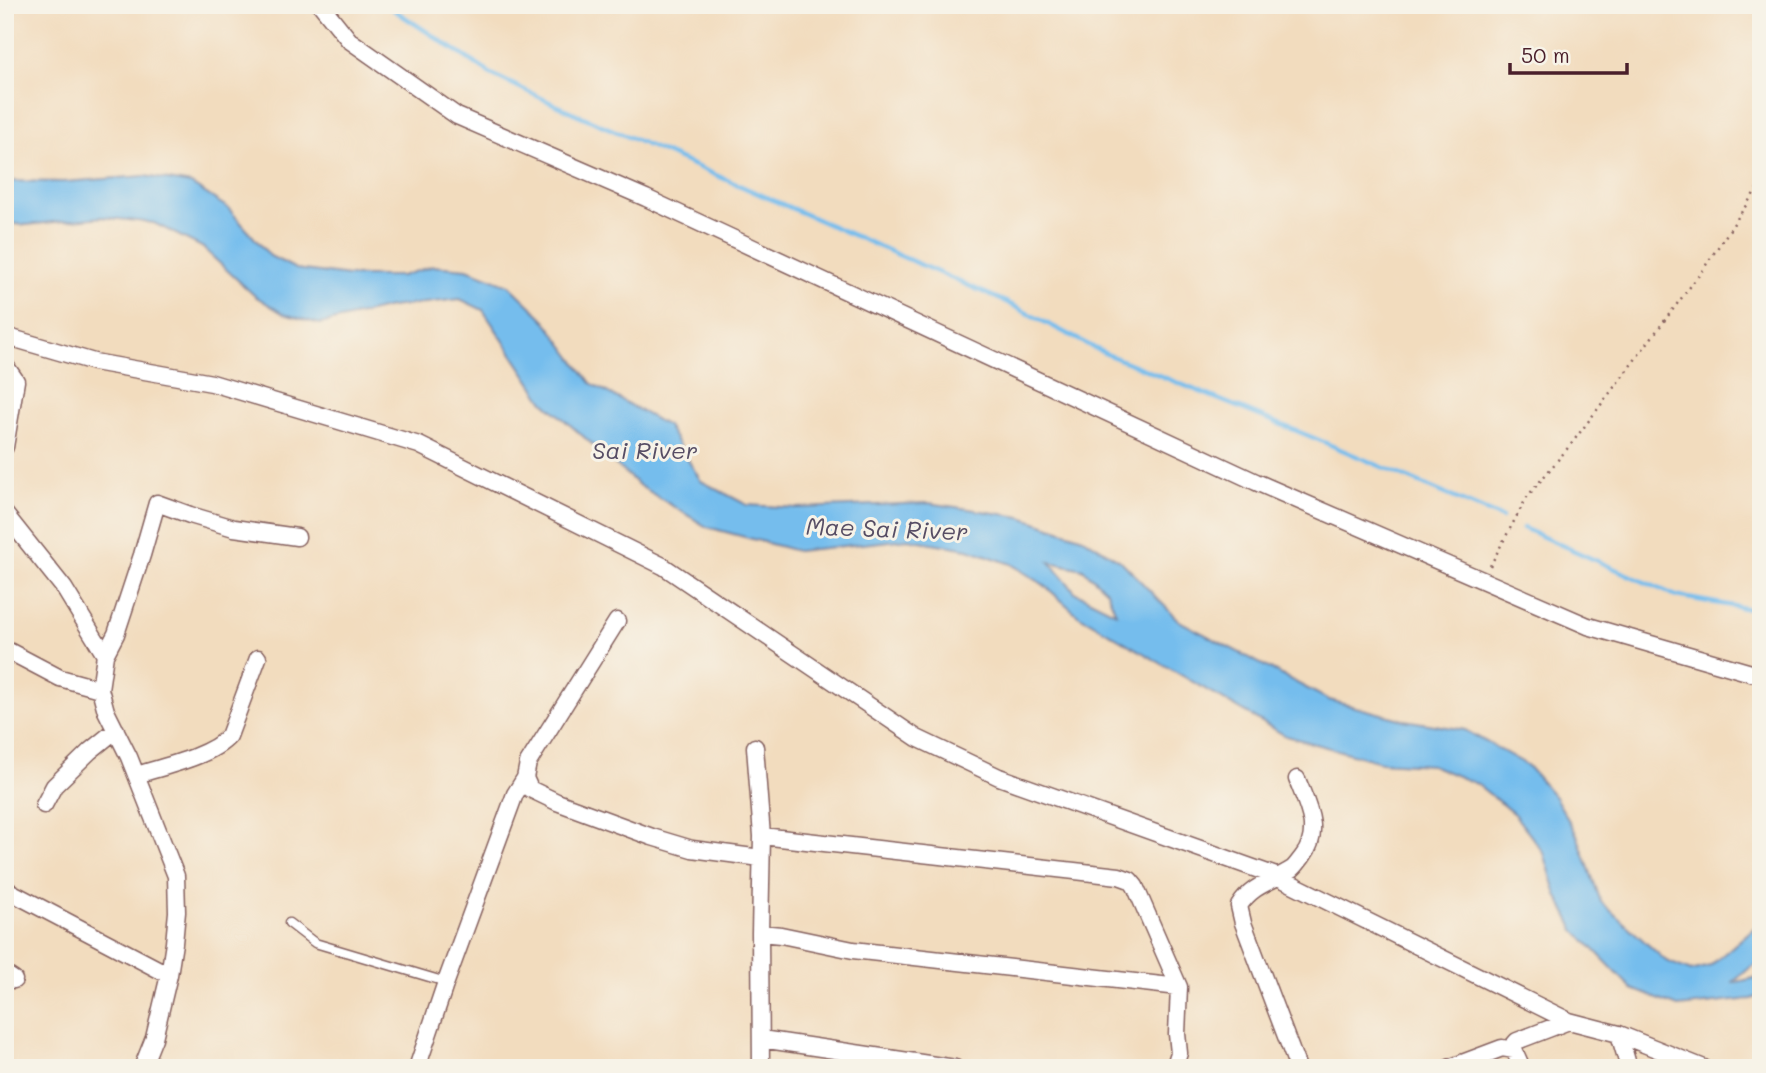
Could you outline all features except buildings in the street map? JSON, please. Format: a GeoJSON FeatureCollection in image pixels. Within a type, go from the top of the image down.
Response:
{"type":"FeatureCollection","features":[{"type":"Feature","properties":{"kind":"street"},"geometry":{"type":"LineString","coordinates":[[321,5],[349,40],[457,116],[646,198],[1256,482],[1588,626],[1761,674]]}},
{"type":"Feature","properties":{"kind":"street"},"geometry":{"type":"LineString","coordinates":[[5,336],[94,362],[212,383],[419,445],[663,566],[917,738],[999,777],[1276,877],[1569,1021],[1619,1034],[1704,1068]]}},
{"type":"Feature","properties":{"kind":"street"},"geometry":{"type":"LineString","coordinates":[[5,365],[16,381],[5,447]]}},
{"type":"Feature","properties":{"kind":"street"},"geometry":{"type":"LineString","coordinates":[[142,1068],[154,1038],[169,975],[177,912],[176,876],[136,775],[106,710],[100,690],[105,655],[116,634],[157,503],[234,528],[297,537]]}},
{"type":"Feature","properties":{"kind":"street"},"geometry":{"type":"LineString","coordinates":[[5,514],[64,588],[105,655]]}},
{"type":"Feature","properties":{"kind":"street"},"geometry":{"type":"LineString","coordinates":[[417,1068],[446,982],[515,794],[525,778],[528,764],[617,621]]}},
{"type":"Feature","properties":{"kind":"street"},"geometry":{"type":"LineString","coordinates":[[5,649],[60,678],[100,690]]}},
{"type":"Feature","properties":{"kind":"street"},"geometry":{"type":"LineString","coordinates":[[136,775],[222,744],[229,736],[258,658]]}},
{"type":"Feature","properties":{"kind":"street"},"geometry":{"type":"LineString","coordinates":[[44,805],[54,786],[116,730]]}},
{"type":"Feature","properties":{"kind":"street"},"geometry":{"type":"LineString","coordinates":[[755,747],[762,836],[761,1068]]}},
{"type":"Feature","properties":{"kind":"street"},"geometry":{"type":"LineString","coordinates":[[525,778],[530,789],[557,802],[652,837],[692,849],[761,858]]}},
{"type":"Feature","properties":{"kind":"street"},"geometry":{"type":"LineString","coordinates":[[1297,779],[1312,818],[1312,838],[1308,850],[1294,868],[1256,888],[1245,896],[1239,906],[1298,1068]]}},
{"type":"Feature","properties":{"kind":"street"},"geometry":{"type":"LineString","coordinates":[[762,836],[1119,876],[1130,880],[1179,987],[1179,1063]]}},
{"type":"Feature","properties":{"kind":"street"},"geometry":{"type":"LineString","coordinates":[[5,889],[169,975]]}},
{"type":"Feature","properties":{"kind":"street"},"geometry":{"type":"LineString","coordinates":[[760,933],[853,950],[1179,987]]}},
{"type":"Feature","properties":{"kind":"street"},"geometry":{"type":"LineString","coordinates":[[1511,1048],[1517,1041],[1569,1021]]}},
{"type":"Feature","properties":{"kind":"street"},"geometry":{"type":"LineString","coordinates":[[1619,1034],[1629,1068]]}},
{"type":"Feature","properties":{"kind":"street"},"geometry":{"type":"LineString","coordinates":[[761,1039],[955,1068]]}},
{"type":"Feature","properties":{"kind":"street"},"geometry":{"type":"LineString","coordinates":[[1449,1068],[1502,1048],[1511,1048],[1517,1054],[1522,1068]]}},
{"type":"Feature","properties":{"kind":"lane"},"geometry":{"type":"LineString","coordinates":[[289,923],[314,943],[446,982]]}},
{"type":"Feature","properties":{"kind":"path"},"geometry":{"type":"LineString","coordinates":[[1483,580],[1527,497],[1572,443],[1702,271],[1761,183]]}},
{"type":"Feature","properties":{"kind":"water","name":"Sai River"},"geometry":{"type":"Polygon","coordinates":[[[145,176],[191,184],[228,208],[270,256],[296,269],[349,276],[401,276],[433,266],[467,269],[509,285],[543,318],[591,383],[667,426],[701,481],[747,505],[797,508],[929,503],[1021,517],[1083,538],[1122,562],[1179,621],[1329,700],[1404,720],[1465,730],[1527,765],[1555,797],[1577,835],[1601,902],[1666,961],[1691,971],[1710,966],[1761,922],[1761,962],[1732,983],[1761,975],[1761,995],[1752,999],[1678,1007],[1632,989],[1575,930],[1557,895],[1544,853],[1514,814],[1477,784],[1431,765],[1381,762],[1286,736],[1078,615],[1044,585],[1011,564],[968,549],[908,539],[797,551],[707,527],[640,486],[544,402],[483,310],[460,299],[390,307],[320,324],[284,314],[255,296],[202,247],[154,223],[102,217],[26,225],[5,223],[5,181],[64,182],[145,176]],[[1050,562],[1076,593],[1116,613],[1107,591],[1083,569],[1050,562]]]}},
{"type":"Feature","properties":{"kind":"waterway"},"geometry":{"type":"LineString","coordinates":[[390,5],[491,74],[558,106],[1008,303],[1104,353],[1502,518]]}},
{"type":"Feature","properties":{"kind":"waterway"},"geometry":{"type":"LineString","coordinates":[[1523,528],[1676,596],[1761,611]]}},
{"type":"Feature","properties":{"kind":"water label","name":"Mae Sai River"},"geometry":{"type":"Point","coordinates":[887,528]}}]}
